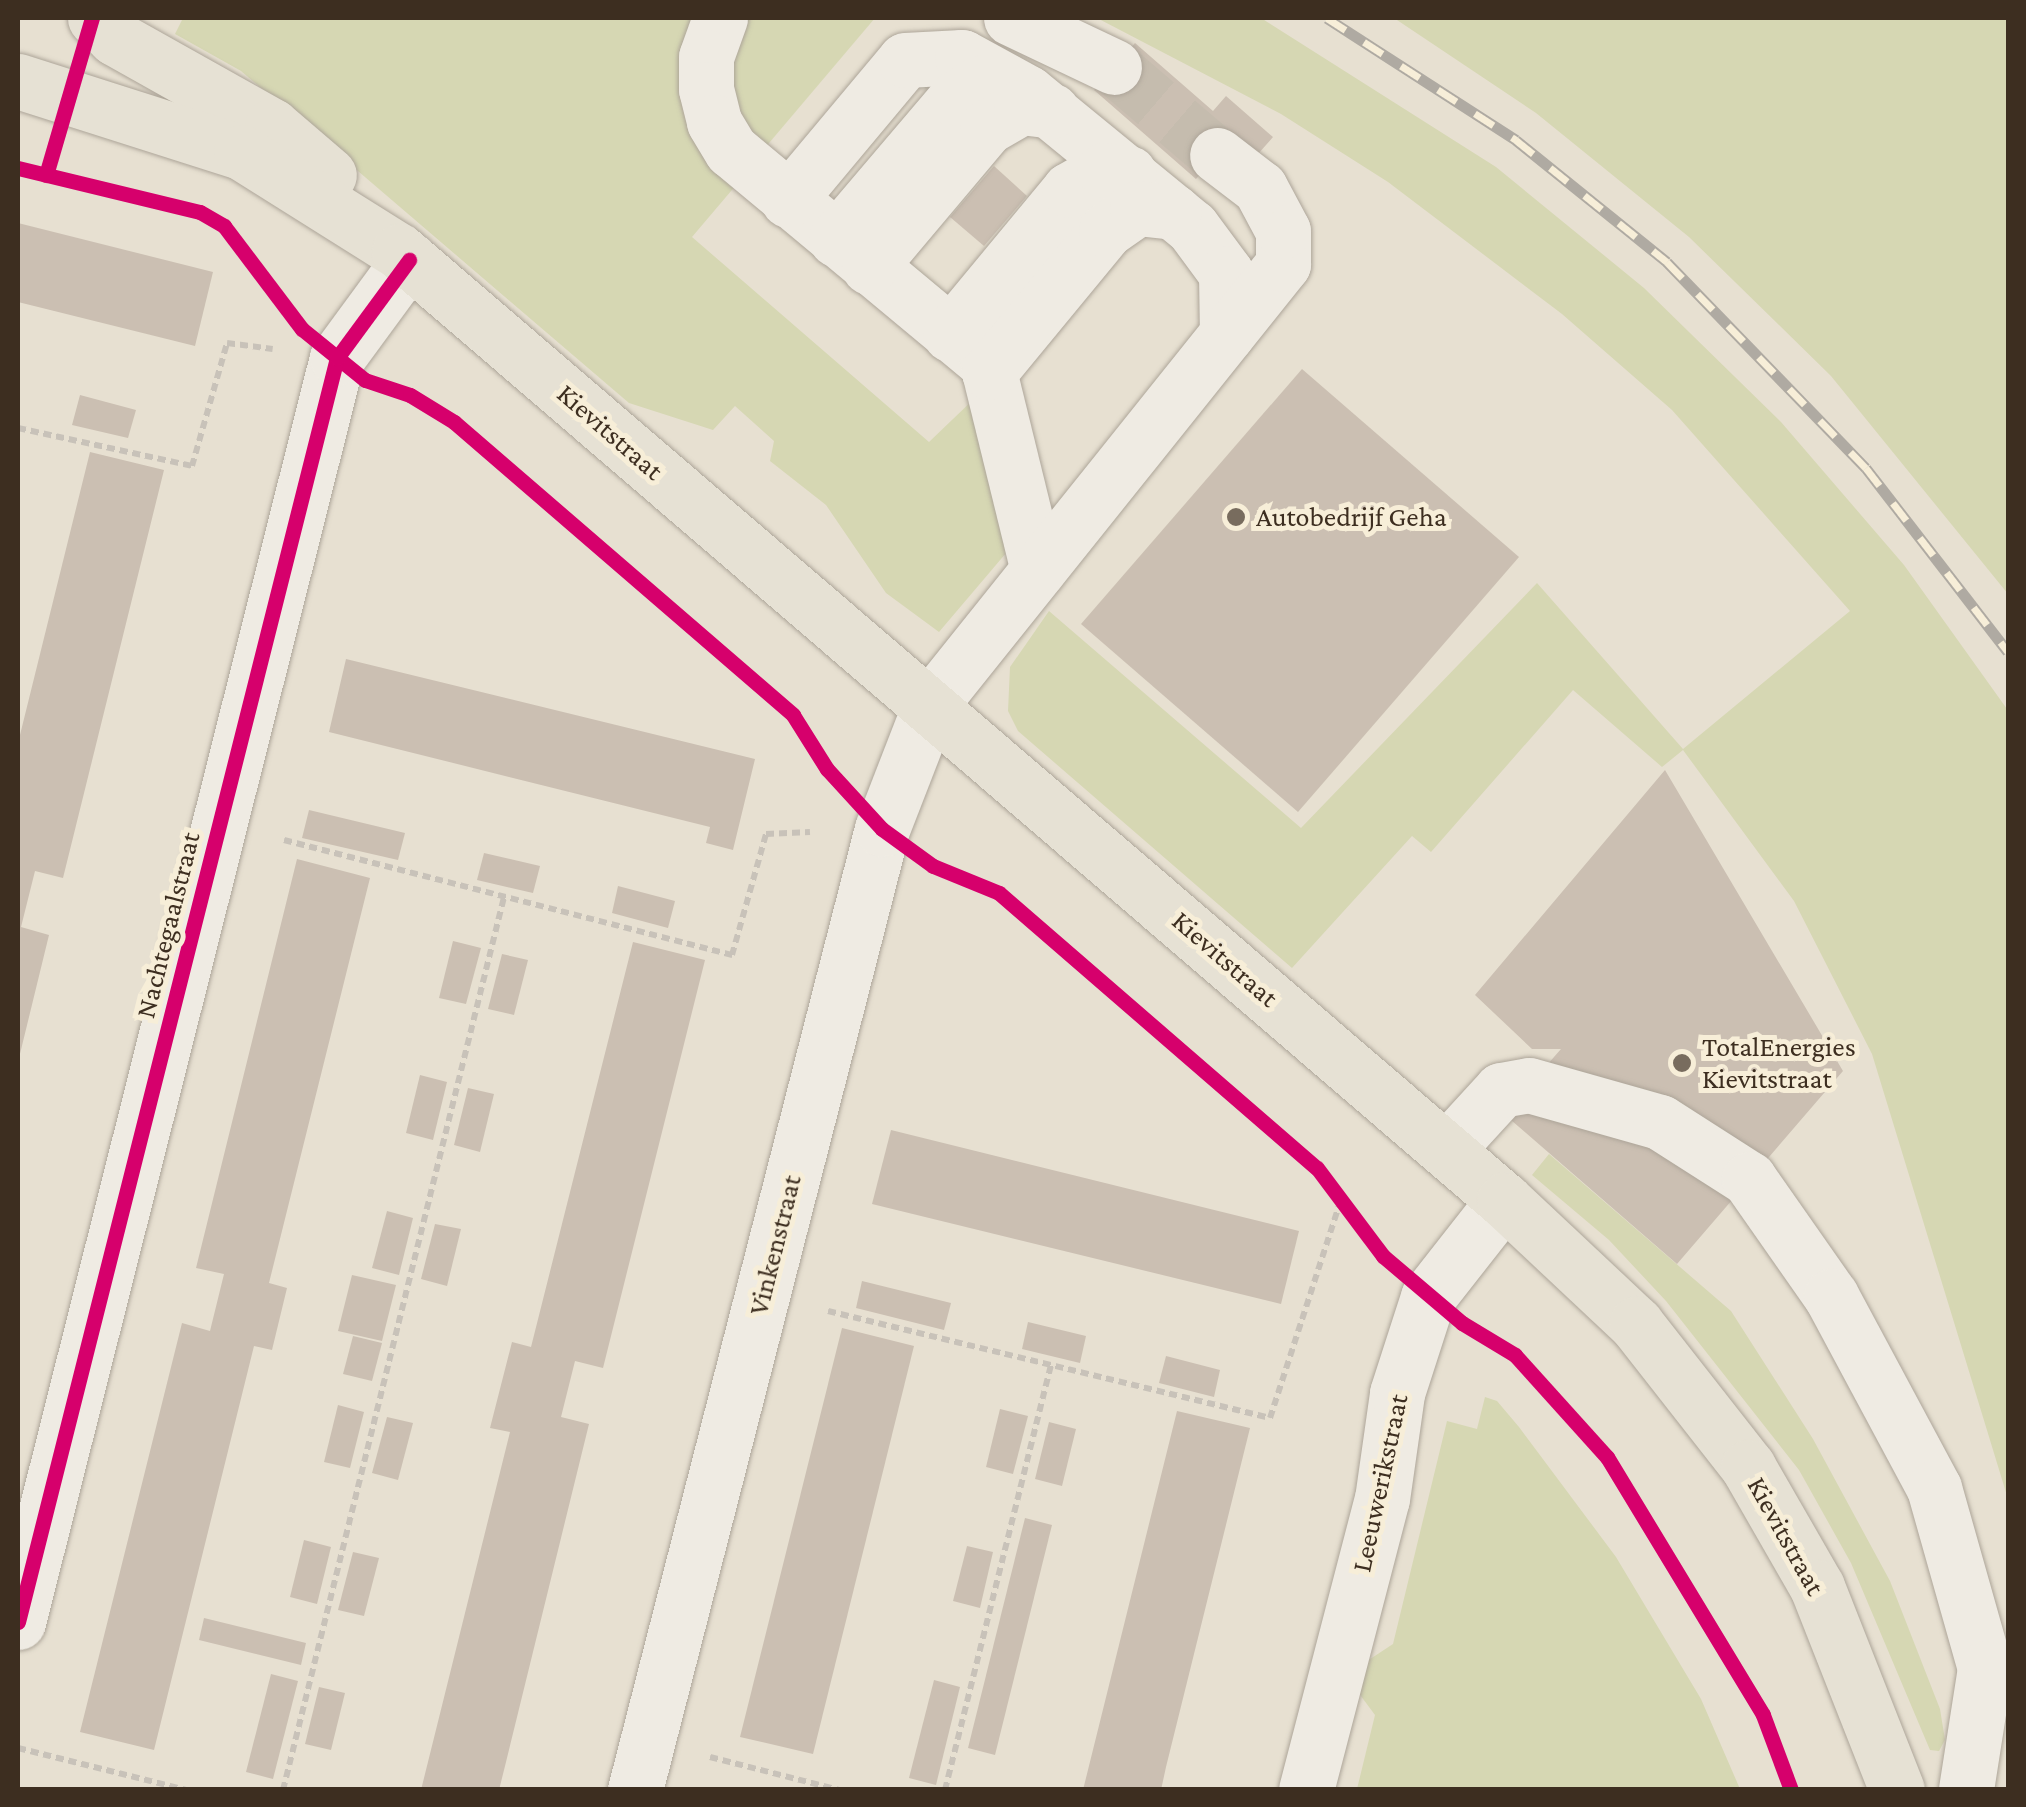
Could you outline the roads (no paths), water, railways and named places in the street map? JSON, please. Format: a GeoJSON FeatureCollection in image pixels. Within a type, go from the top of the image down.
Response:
{"type":"FeatureCollection","features":[{"type":"Feature","properties":{"kind":"main road","name":"Kievitstraat"},"geometry":{"type":"LineString","coordinates":[[95,18],[114,38],[272,126],[318,164],[404,256],[1447,1149],[1636,1324],[1748,1467],[1817,1587],[1897,1790]]}},
{"type":"Feature","properties":{"kind":"main road","name":"Kievitstraat"},"geometry":{"type":"LineString","coordinates":[[18,81],[240,152],[404,256]]}},
{"type":"Feature","properties":{"kind":"street"},"geometry":{"type":"LineString","coordinates":[[720,18],[706,56],[714,122],[731,150],[950,334],[989,372],[1038,570]]}},
{"type":"Feature","properties":{"kind":"street"},"geometry":{"type":"LineString","coordinates":[[1011,18],[1081,46],[1114,67]]}},
{"type":"Feature","properties":{"kind":"street"},"geometry":{"type":"LineString","coordinates":[[788,200],[905,60],[962,57],[1030,97],[1174,212],[1226,273],[1227,334]]}},
{"type":"Feature","properties":{"kind":"street"},"geometry":{"type":"LineString","coordinates":[[852,253],[987,127],[1030,97]]}},
{"type":"Feature","properties":{"kind":"street","name":"Vinkenstraat"},"geometry":{"type":"LineString","coordinates":[[641,1766],[882,829],[930,705],[1283,264],[1283,232],[1260,188],[1217,155]]}},
{"type":"Feature","properties":{"kind":"street"},"geometry":{"type":"LineString","coordinates":[[950,334],[1069,190],[1104,170],[1128,173]]}},
{"type":"Feature","properties":{"kind":"street"},"geometry":{"type":"LineString","coordinates":[[989,372],[1106,230],[1138,208],[1174,212]]}},
{"type":"Feature","properties":{"kind":"street","name":"Nachtegaalstraat"},"geometry":{"type":"LineString","coordinates":[[18,1622],[337,358],[404,256]]}},
{"type":"Feature","properties":{"kind":"street"},"geometry":{"type":"LineString","coordinates":[[1447,1149],[1501,1090],[1529,1085],[1660,1122],[1749,1179],[1832,1296],[1934,1488],[1985,1668],[1966,1790]]}},
{"type":"Feature","properties":{"kind":"street","name":"Leeuwerikstraat"},"geometry":{"type":"LineString","coordinates":[[1306,1790],[1382,1498],[1398,1393],[1428,1297],[1504,1200]]}},
{"type":"Feature","properties":{"kind":"tunnel"},"geometry":{"type":"LineString","coordinates":[[1114,67],[1217,155]]}},
{"type":"Feature","properties":{"kind":"railway"},"geometry":{"type":"LineString","coordinates":[[1327,18],[1516,140],[1667,262],[1866,468],[2008,652]]}},
{"type":"Feature","properties":{"kind":"place","name":"Autobedrijf Geha"},"geometry":{"type":"Point","coordinates":[1236,517]}},
{"type":"Feature","properties":{"kind":"place","name":"TotalEnergies Kievitstraat"},"geometry":{"type":"Point","coordinates":[1682,1063]}}]}
